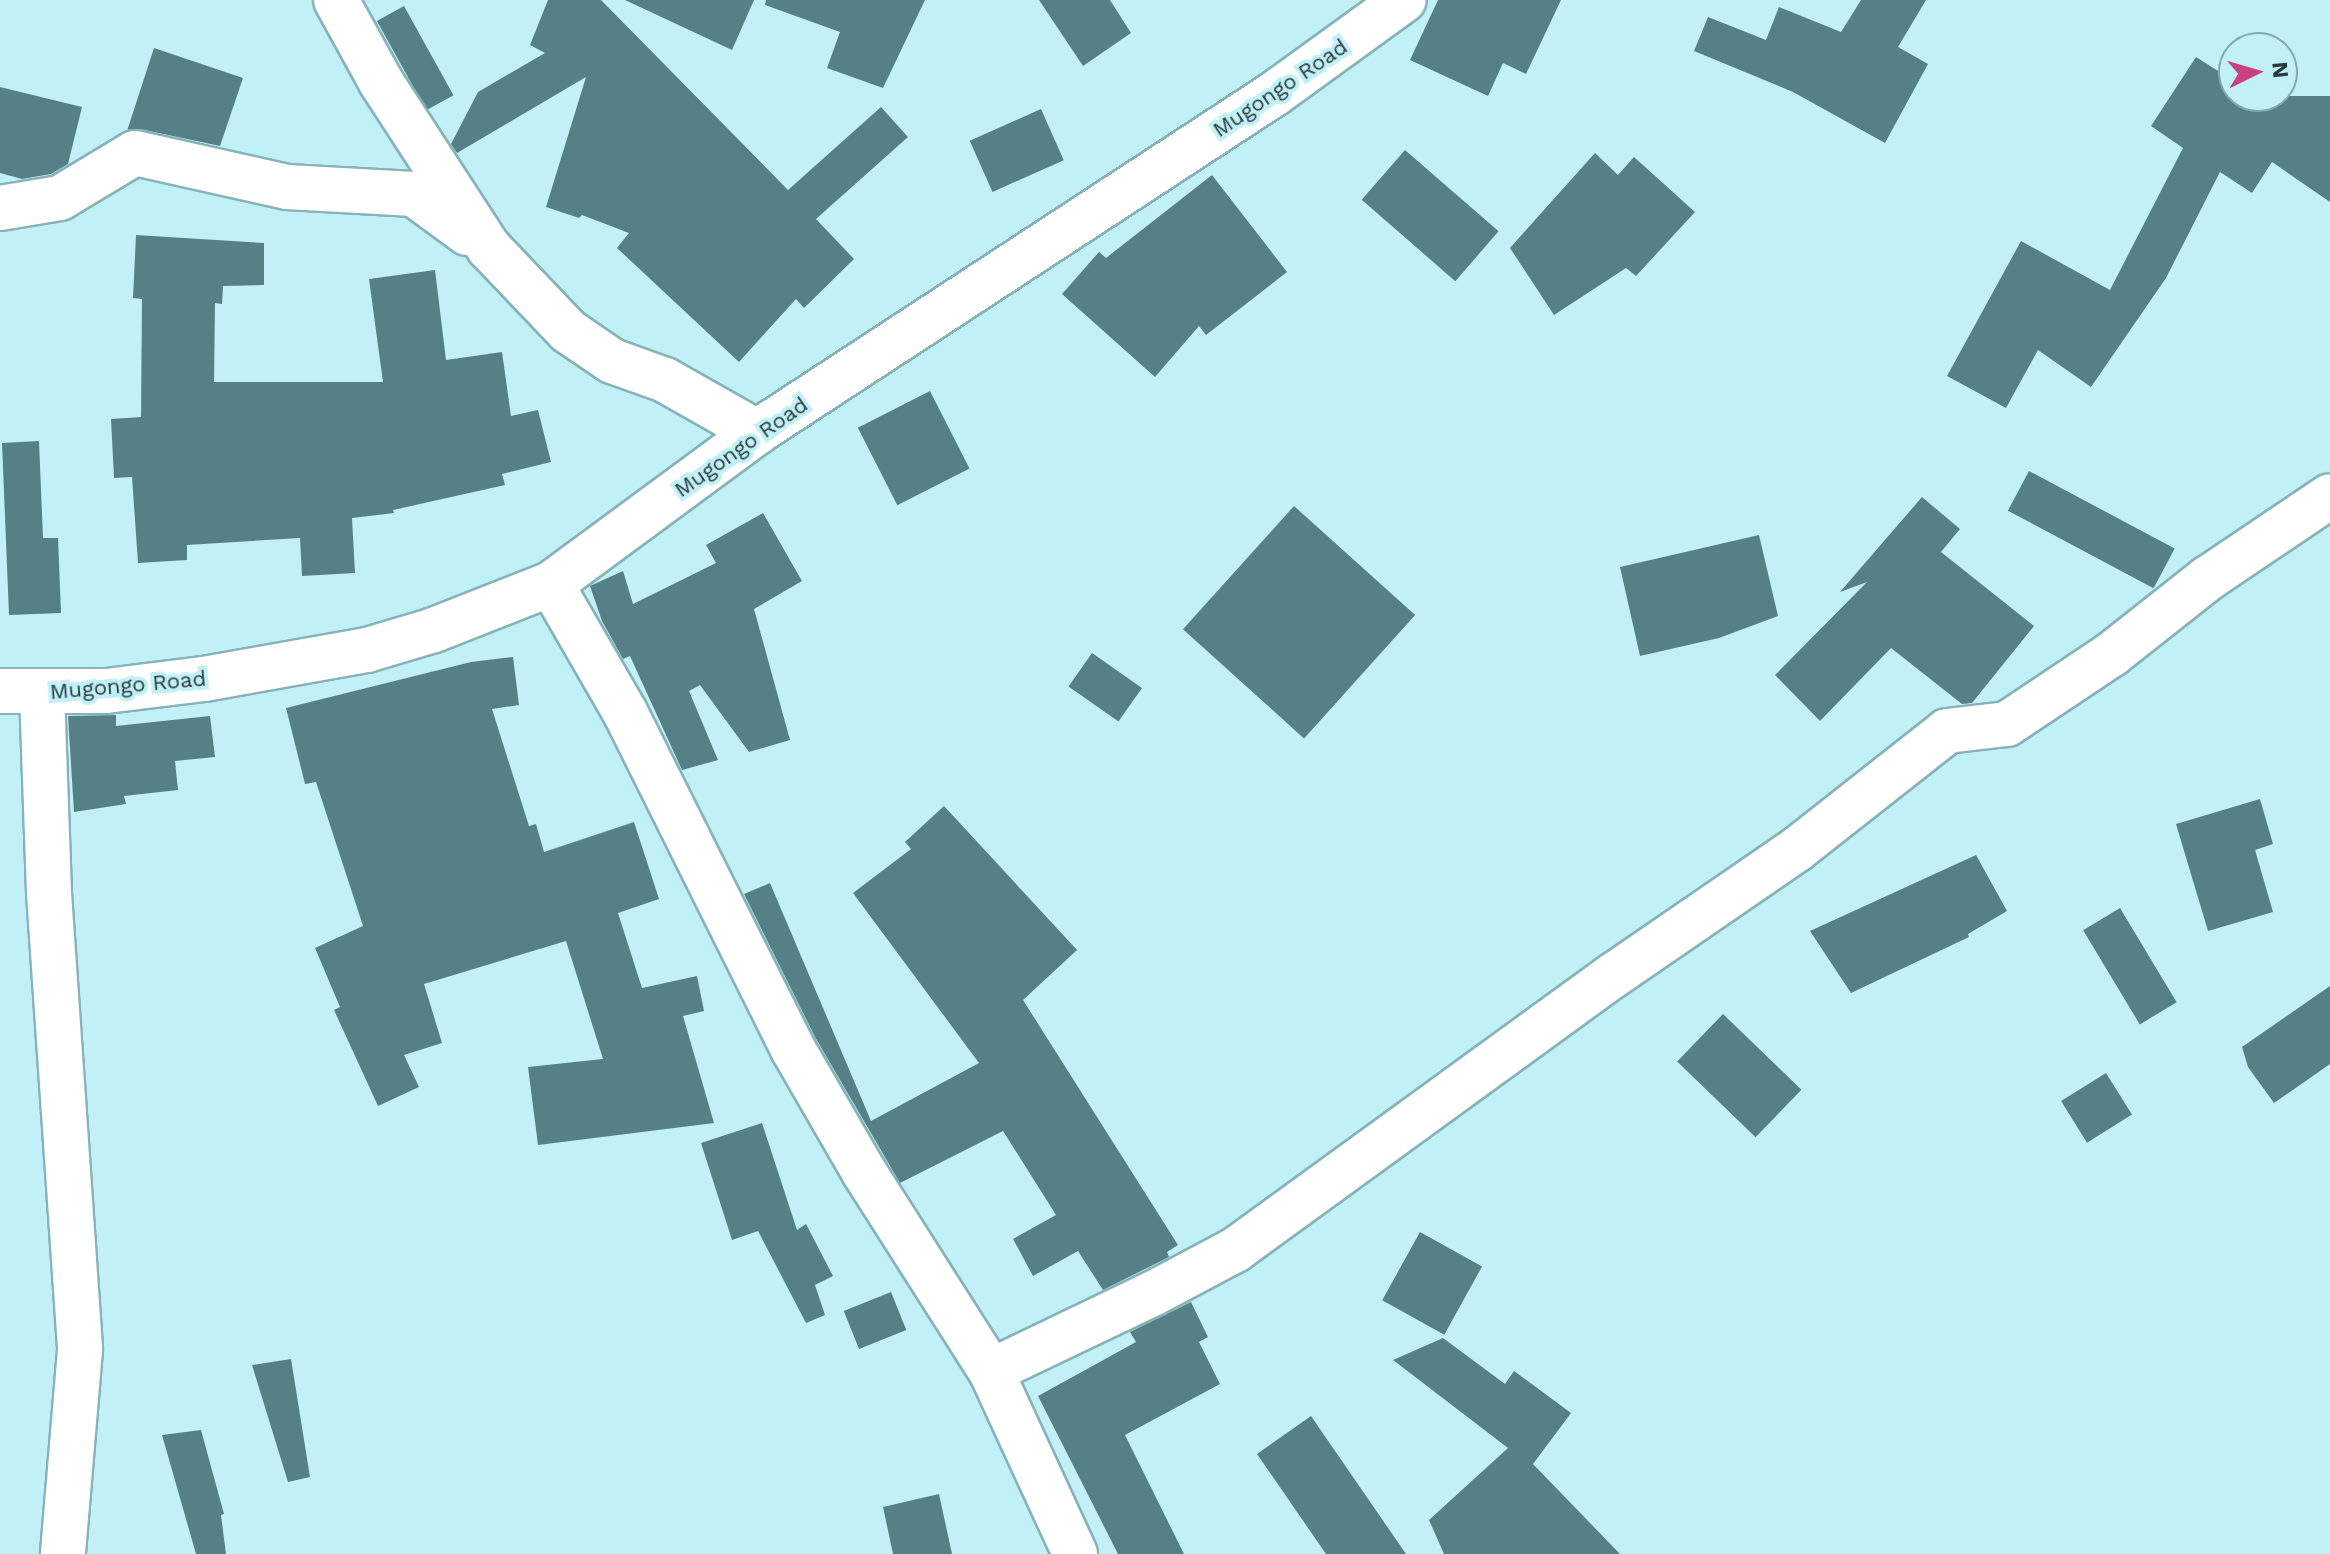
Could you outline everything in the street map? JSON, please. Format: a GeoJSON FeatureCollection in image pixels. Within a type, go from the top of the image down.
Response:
{"type":"FeatureCollection","features":[{"type":"Feature","properties":{"kind":"street"},"geometry":{"type":"LineString","coordinates":[[336,0],[381,82],[489,248],[568,331],[612,361],[665,380],[757,432]]}},
{"type":"Feature","properties":{"kind":"street","name":"Mugongo Road"},"geometry":{"type":"LineString","coordinates":[[21,692],[106,691],[204,679],[367,650],[458,621],[551,584],[757,432],[1274,94],[1404,0]]}},
{"type":"Feature","properties":{"kind":"street"},"geometry":{"type":"LineString","coordinates":[[0,208],[60,198],[135,153],[287,187],[414,194],[489,248]]}},
{"type":"Feature","properties":{"kind":"street"},"geometry":{"type":"LineString","coordinates":[[991,1371],[1154,1293],[1235,1250],[1614,975],[1796,850],[1947,731],[2007,724],[2112,654],[2207,579],[2330,496]]}},
{"type":"Feature","properties":{"kind":"street"},"geometry":{"type":"LineString","coordinates":[[551,584],[625,712],[793,1049],[864,1172],[991,1371],[1075,1554]]}},
{"type":"Feature","properties":{"kind":"street"},"geometry":{"type":"LineString","coordinates":[[21,692],[49,893],[80,1350],[63,1554]]}},
{"type":"Feature","properties":{"kind":"building"},"geometry":{"type":"Polygon","coordinates":[[[548,0],[601,0],[788,190],[881,107],[908,137],[816,219],[854,259],[804,308],[796,299],[739,362],[617,248],[629,233],[582,215],[579,218],[546,207],[586,77],[457,153],[451,144],[478,92],[545,53],[530,45],[548,0]]]}},
{"type":"Feature","properties":{"kind":"building"},"geometry":{"type":"Polygon","coordinates":[[[625,0],[754,0],[732,50],[625,0]]]}},
{"type":"Feature","properties":{"kind":"building"},"geometry":{"type":"Polygon","coordinates":[[[766,0],[925,0],[883,88],[827,68],[840,32],[765,5],[766,0]]]}},
{"type":"Feature","properties":{"kind":"building"},"geometry":{"type":"Polygon","coordinates":[[[1039,0],[1110,0],[1131,33],[1083,66],[1039,0]]]}},
{"type":"Feature","properties":{"kind":"building"},"geometry":{"type":"Polygon","coordinates":[[[1438,0],[1561,0],[1526,74],[1503,63],[1488,96],[1410,60],[1438,0]]]}},
{"type":"Feature","properties":{"kind":"building"},"geometry":{"type":"Polygon","coordinates":[[[1861,0],[1926,0],[1898,47],[1928,64],[1885,143],[1793,92],[1694,51],[1708,17],[1766,40],[1779,7],[1841,32],[1861,0]]]}},
{"type":"Feature","properties":{"kind":"building"},"geometry":{"type":"Polygon","coordinates":[[[404,6],[453,95],[426,110],[377,21],[404,6]]]}},
{"type":"Feature","properties":{"kind":"building"},"geometry":{"type":"Polygon","coordinates":[[[154,48],[243,78],[220,146],[140,129],[127,131],[154,48]]]}},
{"type":"Feature","properties":{"kind":"building"},"geometry":{"type":"Polygon","coordinates":[[[2196,57],[2218,71],[2218,112],[2298,112],[2298,96],[2330,96],[2330,202],[2272,162],[2252,193],[2220,172],[2166,278],[2091,387],[2038,350],[2006,408],[1947,376],[2021,241],[2110,290],[2183,148],[2151,126],[2196,57]]]}},
{"type":"Feature","properties":{"kind":"building"},"geometry":{"type":"Polygon","coordinates":[[[0,87],[82,107],[68,164],[51,174],[22,179],[0,173],[0,87]]]}},
{"type":"Feature","properties":{"kind":"building"},"geometry":{"type":"Polygon","coordinates":[[[1041,109],[1064,160],[993,192],[970,141],[1041,109]]]}},
{"type":"Feature","properties":{"kind":"building"},"geometry":{"type":"Polygon","coordinates":[[[1405,150],[1499,231],[1455,281],[1362,200],[1405,150]]]}},
{"type":"Feature","properties":{"kind":"building"},"geometry":{"type":"Polygon","coordinates":[[[1595,153],[1618,175],[1634,157],[1695,212],[1636,276],[1626,268],[1554,315],[1510,248],[1595,153]]]}},
{"type":"Feature","properties":{"kind":"building"},"geometry":{"type":"Polygon","coordinates":[[[1212,175],[1287,272],[1206,335],[1199,326],[1155,377],[1062,294],[1099,252],[1106,258],[1212,175]]]}},
{"type":"Feature","properties":{"kind":"building"},"geometry":{"type":"Polygon","coordinates":[[[136,235],[264,243],[264,285],[223,286],[222,304],[215,303],[214,382],[383,382],[369,279],[435,270],[446,360],[502,352],[511,416],[538,410],[551,462],[502,474],[505,485],[393,510],[394,513],[352,518],[355,573],[302,576],[300,538],[187,545],[187,560],[138,563],[132,477],[114,478],[111,419],[141,417],[142,299],[133,298],[136,235]]]}},
{"type":"Feature","properties":{"kind":"building"},"geometry":{"type":"Polygon","coordinates":[[[930,391],[969,469],[897,505],[858,428],[930,391]]]}},
{"type":"Feature","properties":{"kind":"building"},"geometry":{"type":"Polygon","coordinates":[[[39,441],[43,538],[58,538],[61,613],[9,615],[2,443],[39,441]]]}},
{"type":"Feature","properties":{"kind":"building"},"geometry":{"type":"Polygon","coordinates":[[[2029,471],[2175,548],[2154,588],[2008,511],[2029,471]]]}},
{"type":"Feature","properties":{"kind":"building"},"geometry":{"type":"Polygon","coordinates":[[[1922,497],[1960,529],[1941,552],[2034,626],[1972,703],[1962,704],[1891,648],[1820,721],[1775,675],[1867,582],[1840,592],[1922,497]]]}},
{"type":"Feature","properties":{"kind":"building"},"geometry":{"type":"Polygon","coordinates":[[[1294,506],[1415,615],[1304,738],[1183,629],[1294,506]]]}},
{"type":"Feature","properties":{"kind":"building"},"geometry":{"type":"Polygon","coordinates":[[[763,513],[802,581],[754,609],[790,740],[749,752],[700,685],[689,691],[718,760],[682,770],[630,656],[623,659],[602,621],[590,586],[623,571],[633,604],[716,563],[706,545],[763,513]]]}},
{"type":"Feature","properties":{"kind":"building"},"geometry":{"type":"Polygon","coordinates":[[[1759,535],[1778,616],[1719,638],[1640,656],[1620,567],[1759,535]]]}},
{"type":"Feature","properties":{"kind":"building"},"geometry":{"type":"Polygon","coordinates":[[[1092,653],[1142,688],[1118,722],[1068,687],[1092,653]]]}},
{"type":"Feature","properties":{"kind":"building"},"geometry":{"type":"Polygon","coordinates":[[[513,657],[519,705],[492,709],[529,826],[536,824],[544,852],[634,822],[659,899],[618,913],[642,988],[697,976],[704,1011],[683,1016],[714,1123],[538,1145],[528,1067],[603,1059],[566,941],[424,984],[442,1043],[404,1055],[419,1087],[378,1106],[334,1010],[340,1007],[315,948],[363,926],[316,782],[305,784],[286,708],[471,662],[513,657]]]}},
{"type":"Feature","properties":{"kind":"building"},"geometry":{"type":"Polygon","coordinates":[[[116,715],[116,726],[210,716],[215,757],[175,761],[178,790],[124,796],[126,804],[74,812],[68,716],[116,715]]]}},
{"type":"Feature","properties":{"kind":"building"},"geometry":{"type":"Polygon","coordinates":[[[2260,799],[2273,844],[2255,850],[2273,912],[2208,931],[2176,824],[2260,799]]]}},
{"type":"Feature","properties":{"kind":"building"},"geometry":{"type":"Polygon","coordinates":[[[944,806],[1077,950],[1023,1000],[1178,1245],[1167,1252],[1169,1257],[1103,1290],[1078,1251],[1033,1276],[1013,1239],[1056,1215],[1003,1131],[900,1183],[815,1037],[744,894],[770,883],[871,1121],[979,1063],[853,893],[911,849],[905,842],[944,806]]]}},
{"type":"Feature","properties":{"kind":"building"},"geometry":{"type":"Polygon","coordinates":[[[1976,855],[2007,911],[1968,934],[1969,937],[1851,993],[1810,931],[1976,855]]]}},
{"type":"Feature","properties":{"kind":"building"},"geometry":{"type":"Polygon","coordinates":[[[2120,908],[2177,1002],[2140,1024],[2083,930],[2120,908]]]}},
{"type":"Feature","properties":{"kind":"building"},"geometry":{"type":"Polygon","coordinates":[[[2330,986],[2330,1064],[2274,1103],[2248,1067],[2242,1047],[2330,986]]]}},
{"type":"Feature","properties":{"kind":"building"},"geometry":{"type":"Polygon","coordinates":[[[1723,1014],[1801,1090],[1756,1137],[1677,1061],[1723,1014]]]}},
{"type":"Feature","properties":{"kind":"building"},"geometry":{"type":"Polygon","coordinates":[[[2106,1073],[2132,1115],[2087,1143],[2061,1101],[2106,1073]]]}},
{"type":"Feature","properties":{"kind":"building"},"geometry":{"type":"Polygon","coordinates":[[[762,1123],[797,1230],[806,1224],[833,1276],[815,1285],[825,1315],[806,1323],[758,1231],[732,1240],[701,1143],[762,1123]]]}},
{"type":"Feature","properties":{"kind":"building"},"geometry":{"type":"Polygon","coordinates":[[[1420,1232],[1482,1266],[1444,1335],[1382,1300],[1420,1232]]]}},
{"type":"Feature","properties":{"kind":"building"},"geometry":{"type":"Polygon","coordinates":[[[891,1292],[906,1330],[859,1349],[844,1311],[891,1292]]]}},
{"type":"Feature","properties":{"kind":"building"},"geometry":{"type":"Polygon","coordinates":[[[1191,1302],[1208,1337],[1199,1342],[1220,1384],[1125,1435],[1184,1554],[1118,1554],[1038,1396],[1136,1342],[1130,1332],[1191,1302]]]}},
{"type":"Feature","properties":{"kind":"building"},"geometry":{"type":"Polygon","coordinates":[[[1443,1338],[1505,1384],[1514,1371],[1571,1413],[1533,1464],[1620,1554],[1444,1554],[1429,1520],[1508,1448],[1393,1360],[1443,1338]]]}},
{"type":"Feature","properties":{"kind":"building"},"geometry":{"type":"Polygon","coordinates":[[[291,1359],[310,1477],[288,1482],[252,1365],[291,1359]]]}},
{"type":"Feature","properties":{"kind":"building"},"geometry":{"type":"Polygon","coordinates":[[[1311,1416],[1406,1554],[1326,1554],[1257,1454],[1311,1416]]]}},
{"type":"Feature","properties":{"kind":"building"},"geometry":{"type":"Polygon","coordinates":[[[201,1430],[224,1514],[221,1515],[226,1554],[196,1554],[162,1435],[201,1430]]]}},
{"type":"Feature","properties":{"kind":"building"},"geometry":{"type":"Polygon","coordinates":[[[939,1494],[952,1554],[893,1554],[883,1507],[939,1494]]]}}]}
